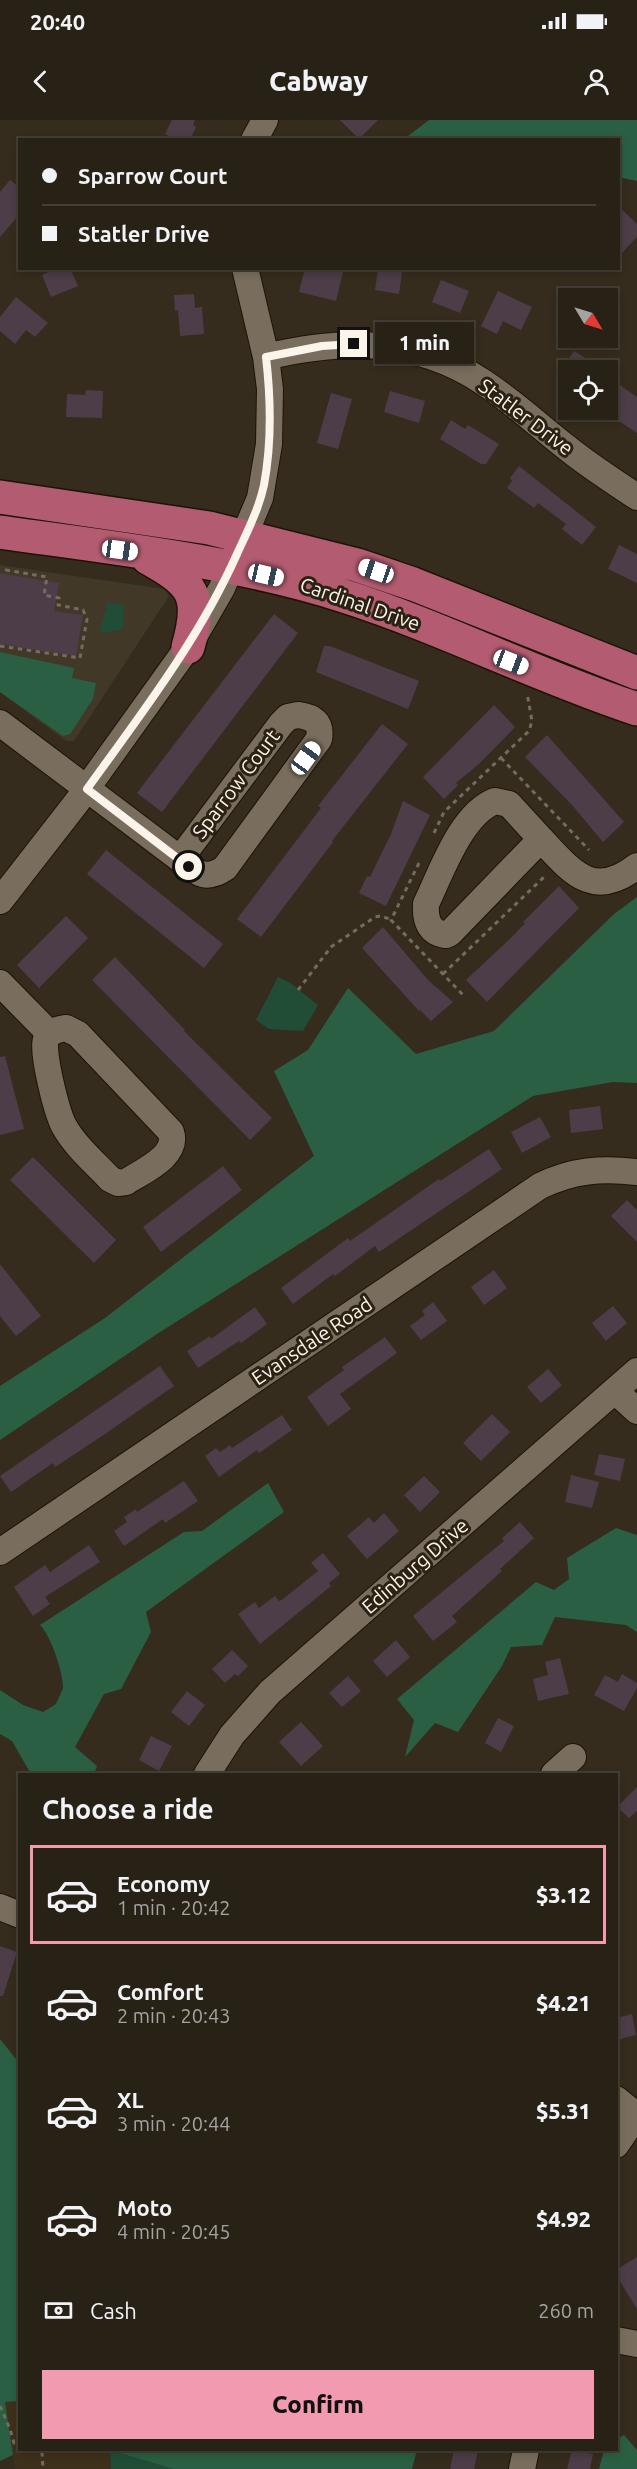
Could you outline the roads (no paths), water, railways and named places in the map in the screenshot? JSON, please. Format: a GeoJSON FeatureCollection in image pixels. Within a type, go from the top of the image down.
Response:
{"type":"FeatureCollection","features":[{"type":"Feature","properties":{"kind":"main road","name":"Cardinal Drive"},"geometry":{"type":"LineString","coordinates":[[0,497],[246,536],[380,572],[637,673]]}},
{"type":"Feature","properties":{"kind":"main road","name":"Cardinal Drive"},"geometry":{"type":"LineString","coordinates":[[0,532],[231,567],[343,596],[637,709]]}},
{"type":"Feature","properties":{"kind":"main road"},"geometry":{"type":"LineString","coordinates":[[139,553],[175,573],[189,587],[194,611],[188,647]]}},
{"type":"Feature","properties":{"kind":"street"},"geometry":{"type":"LineString","coordinates":[[255,138],[265,120]]}},
{"type":"Feature","properties":{"kind":"street"},"geometry":{"type":"LineString","coordinates":[[0,901],[87,789],[188,647],[246,536],[260,498],[271,418],[266,357],[245,270]]}},
{"type":"Feature","properties":{"kind":"street","name":"Statler Drive"},"geometry":{"type":"LineString","coordinates":[[266,357],[322,346],[354,344],[387,346],[447,363],[481,380],[567,448],[637,497]]}},
{"type":"Feature","properties":{"kind":"street","name":"Sparrow Court"},"geometry":{"type":"LineString","coordinates":[[0,723],[199,874],[217,874],[225,868],[319,739],[321,731],[317,722],[310,717],[298,715],[288,717],[180,859]]}},
{"type":"Feature","properties":{"kind":"street"},"geometry":{"type":"LineString","coordinates":[[542,839],[450,933],[436,934],[429,927],[425,915],[426,904],[465,827],[489,803],[495,801],[509,804],[542,839],[569,869],[588,880],[615,879],[637,866]]}},
{"type":"Feature","properties":{"kind":"street"},"geometry":{"type":"LineString","coordinates":[[0,983],[50,1034]]}},
{"type":"Feature","properties":{"kind":"street"},"geometry":{"type":"LineString","coordinates":[[66,1028],[78,1034],[171,1132],[174,1140],[169,1152],[126,1182],[118,1183],[110,1179],[70,1136],[63,1124],[44,1047],[50,1034],[57,1029],[66,1028]]}},
{"type":"Feature","properties":{"kind":"street","name":"Evansdale Road"},"geometry":{"type":"LineString","coordinates":[[0,1552],[540,1186],[561,1176],[583,1170],[606,1168],[637,1172]]}},
{"type":"Feature","properties":{"kind":"street","name":"Edinburg Drive"},"geometry":{"type":"LineString","coordinates":[[208,1773],[232,1735],[270,1692],[637,1371]]}},
{"type":"Feature","properties":{"kind":"street"},"geometry":{"type":"LineString","coordinates":[[615,1391],[637,1411]]}},
{"type":"Feature","properties":{"kind":"street"},"geometry":{"type":"LineString","coordinates":[[555,1773],[573,1757]]}},
{"type":"Feature","properties":{"kind":"street"},"geometry":{"type":"LineString","coordinates":[[0,1907],[18,1914]]}},
{"type":"Feature","properties":{"kind":"street"},"geometry":{"type":"LineString","coordinates":[[618,2140],[630,2109]]}},
{"type":"Feature","properties":{"kind":"street"},"geometry":{"type":"LineString","coordinates":[[618,2340],[637,2344]]}},
{"type":"Feature","properties":{"kind":"street"},"geometry":{"type":"LineString","coordinates":[[522,2469],[526,2451]]}}]}
